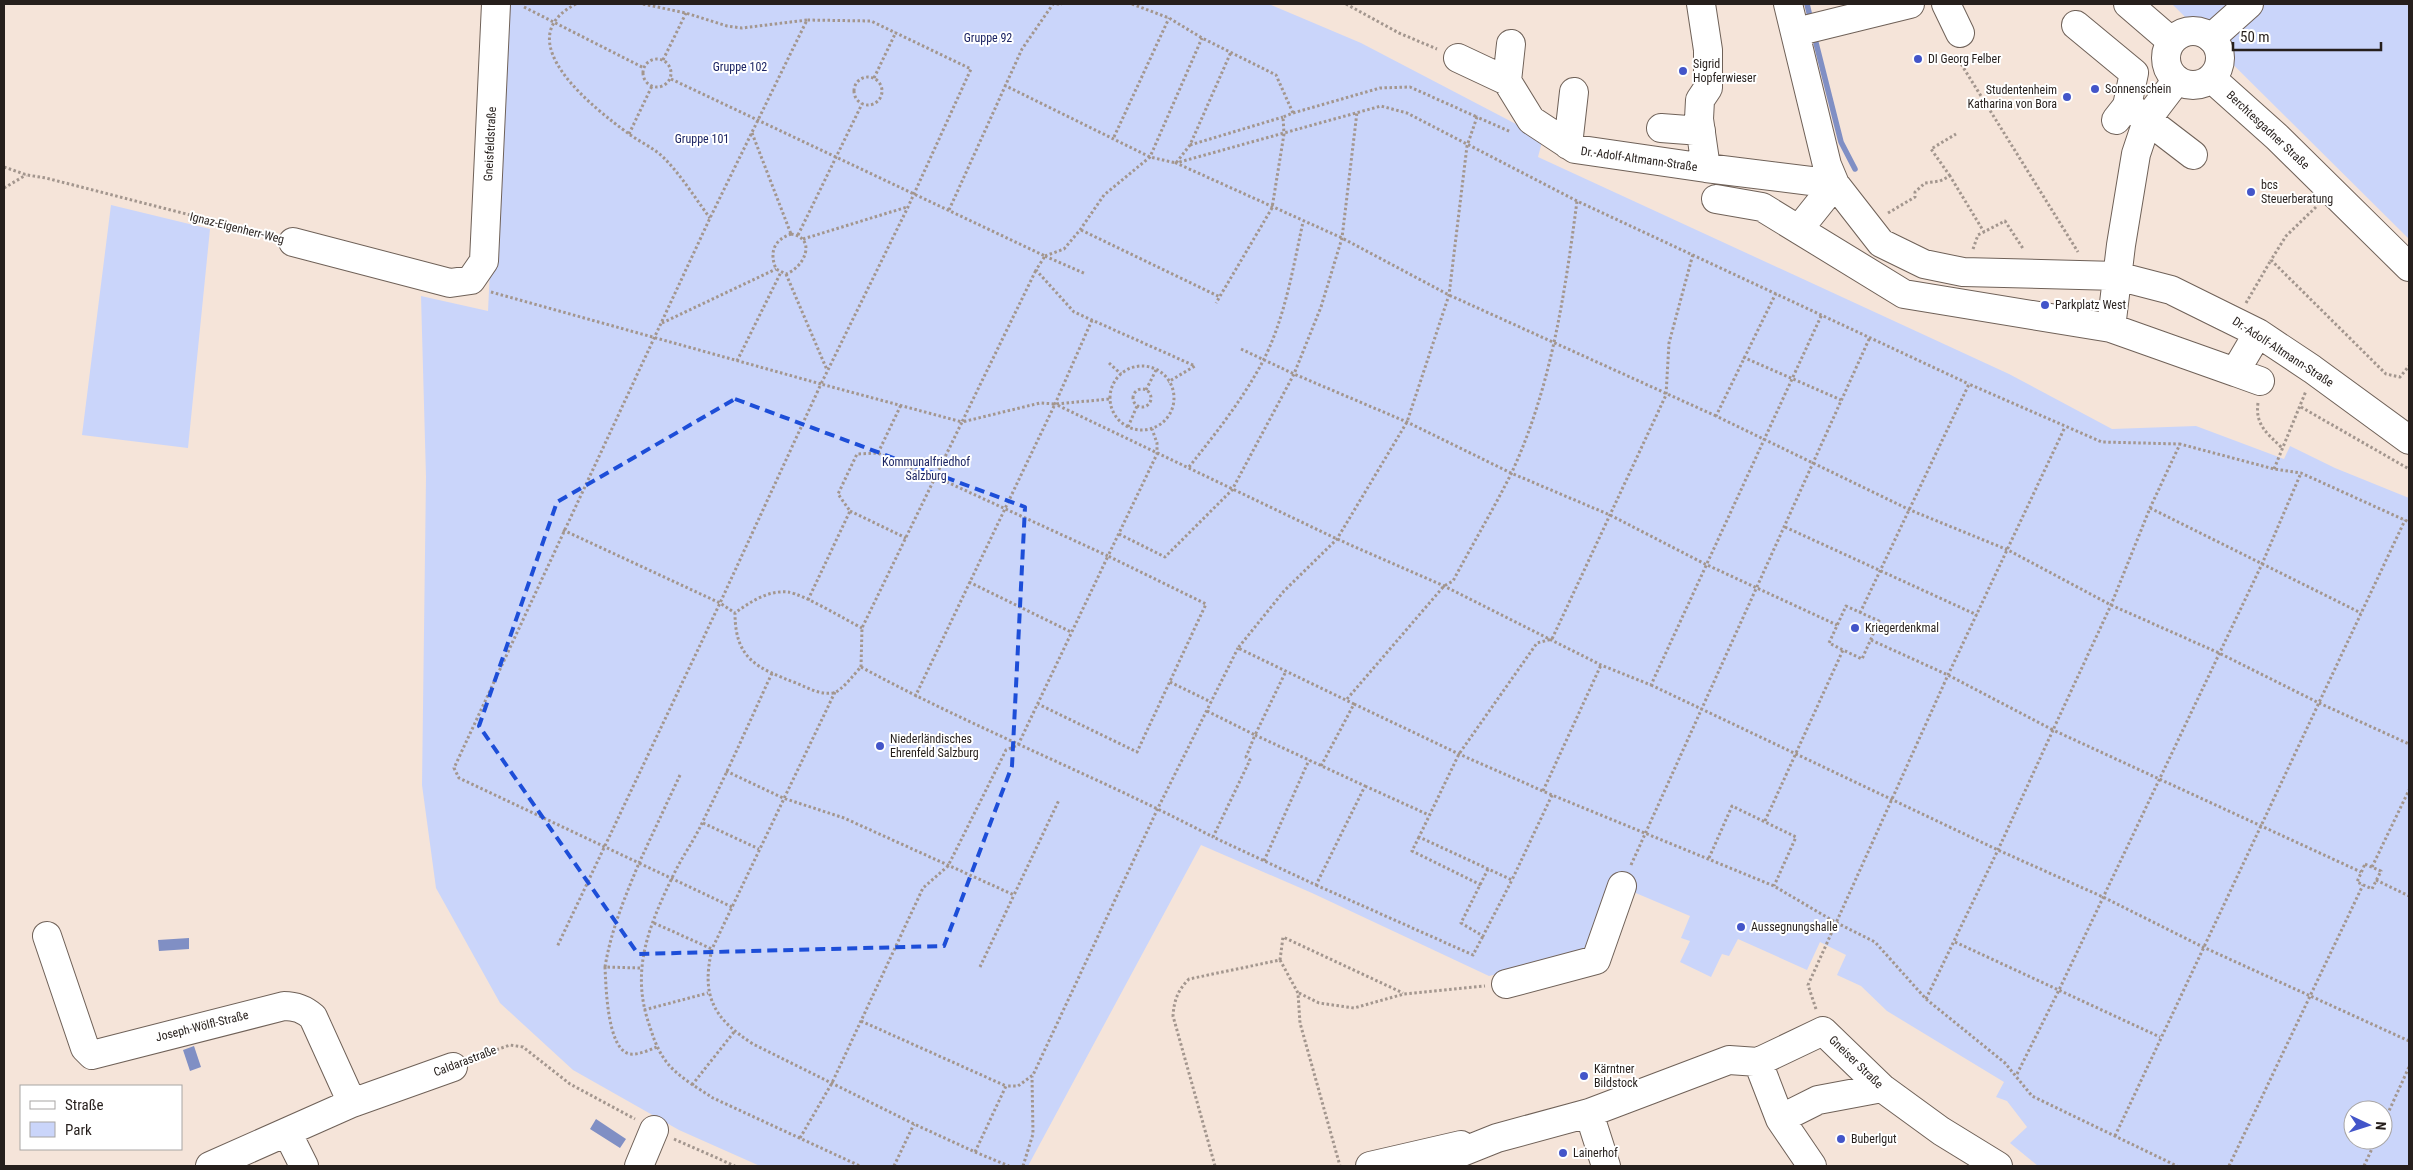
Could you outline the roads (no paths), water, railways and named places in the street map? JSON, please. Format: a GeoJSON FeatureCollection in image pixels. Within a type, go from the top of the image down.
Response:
{"type":"FeatureCollection","features":[{"type":"Feature","properties":{"kind":"street","name":"Gneisfeldstraße"},"geometry":{"type":"LineString","coordinates":[[479,286],[484,261],[496,4]]}},
{"type":"Feature","properties":{"kind":"street","name":"Dr.-Adolf-Altmann-Straße"},"geometry":{"type":"LineString","coordinates":[[1701,4],[1708,50],[1708,88],[1700,100],[1701,131],[1706,168]]}},
{"type":"Feature","properties":{"kind":"street","name":"Dr.-Adolf-Altmann-Straße"},"geometry":{"type":"LineString","coordinates":[[1788,4],[1810,28],[1826,165],[1835,184],[1881,243],[1924,264],[1963,272],[2117,276],[2171,290],[2246,327],[2312,369],[2408,437]]}},
{"type":"Feature","properties":{"kind":"street"},"geometry":{"type":"LineString","coordinates":[[1810,28],[1910,4]]}},
{"type":"Feature","properties":{"kind":"street"},"geometry":{"type":"LineString","coordinates":[[1946,4],[1960,33]]}},
{"type":"Feature","properties":{"kind":"street"},"geometry":{"type":"LineString","coordinates":[[2128,4],[2171,41]]}},
{"type":"Feature","properties":{"kind":"street"},"geometry":{"type":"LineString","coordinates":[[2210,38],[2249,4]]}},
{"type":"Feature","properties":{"kind":"street"},"geometry":{"type":"LineString","coordinates":[[2076,25],[2134,73],[2130,115],[2136,154],[2110,328]]}},
{"type":"Feature","properties":{"kind":"street"},"geometry":{"type":"LineString","coordinates":[[2194,31],[2210,38],[2216,45],[2220,62],[2211,78],[2194,86],[2176,80],[2166,66],[2167,49],[2171,41],[2186,32],[2194,31]]}},
{"type":"Feature","properties":{"kind":"street"},"geometry":{"type":"LineString","coordinates":[[1458,58],[1507,81],[1511,44]]}},
{"type":"Feature","properties":{"kind":"street","name":"Berchtesgadner Straße"},"geometry":{"type":"LineString","coordinates":[[2211,78],[2284,144],[2409,266]]}},
{"type":"Feature","properties":{"kind":"street"},"geometry":{"type":"LineString","coordinates":[[2130,115],[2176,80]]}},
{"type":"Feature","properties":{"kind":"street","name":"Dr.-Adolf-Altmann-Straße"},"geometry":{"type":"LineString","coordinates":[[1507,81],[1531,120],[1575,149],[1835,184]]}},
{"type":"Feature","properties":{"kind":"street"},"geometry":{"type":"LineString","coordinates":[[1568,145],[1574,92]]}},
{"type":"Feature","properties":{"kind":"street"},"geometry":{"type":"LineString","coordinates":[[2130,115],[2193,155]]}},
{"type":"Feature","properties":{"kind":"street"},"geometry":{"type":"LineString","coordinates":[[1660,128],[1701,131]]}},
{"type":"Feature","properties":{"kind":"street"},"geometry":{"type":"LineString","coordinates":[[1799,229],[1835,184]]}},
{"type":"Feature","properties":{"kind":"street"},"geometry":{"type":"LineString","coordinates":[[1716,199],[1762,207],[1904,294],[2110,328],[2248,376],[2246,327]]}},
{"type":"Feature","properties":{"kind":"street","name":"Ignaz-Eigenherr-Weg"},"geometry":{"type":"LineString","coordinates":[[293,242],[450,283],[479,286]]}},
{"type":"Feature","properties":{"kind":"street"},"geometry":{"type":"LineString","coordinates":[[1871,273],[1896,250]]}},
{"type":"Feature","properties":{"kind":"street"},"geometry":{"type":"LineString","coordinates":[[1506,984],[1596,960],[1622,886]]}},
{"type":"Feature","properties":{"kind":"street","name":"Joseph-Wölfl-Straße"},"geometry":{"type":"LineString","coordinates":[[48,936],[85,1048],[92,1055],[284,1006],[295,1006],[314,1017],[352,1103]]}},
{"type":"Feature","properties":{"kind":"street","name":"Gneiser Straße"},"geometry":{"type":"LineString","coordinates":[[1438,1166],[1457,1154],[1497,1138],[1589,1113],[1729,1060],[1758,1062],[1823,1031],[1882,1088],[1941,1131],[1998,1166]]}},
{"type":"Feature","properties":{"kind":"street"},"geometry":{"type":"LineString","coordinates":[[1758,1062],[1780,1120],[1812,1166]]}},
{"type":"Feature","properties":{"kind":"street","name":"Caldarastraße"},"geometry":{"type":"LineString","coordinates":[[210,1166],[352,1103],[453,1067]]}},
{"type":"Feature","properties":{"kind":"street"},"geometry":{"type":"LineString","coordinates":[[1780,1120],[1818,1100],[1882,1088]]}},
{"type":"Feature","properties":{"kind":"street"},"geometry":{"type":"LineString","coordinates":[[1589,1113],[1606,1166]]}},
{"type":"Feature","properties":{"kind":"street"},"geometry":{"type":"LineString","coordinates":[[1370,1166],[1535,1127]]}},
{"type":"Feature","properties":{"kind":"street"},"geometry":{"type":"LineString","coordinates":[[639,1166],[654,1130]]}},
{"type":"Feature","properties":{"kind":"street"},"geometry":{"type":"LineString","coordinates":[[287,1132],[304,1166]]}},
{"type":"Feature","properties":{"kind":"waterway"},"geometry":{"type":"LineString","coordinates":[[1807,4],[1811,21]]}},
{"type":"Feature","properties":{"kind":"waterway"},"geometry":{"type":"LineString","coordinates":[[1814,35],[1841,142],[1855,169]]}},
{"type":"Feature","properties":{"kind":"place","name":"DI Georg Felber"},"geometry":{"type":"Point","coordinates":[1918,59]}},
{"type":"Feature","properties":{"kind":"place","name":"Sigrid Hopferwieser"},"geometry":{"type":"Point","coordinates":[1683,71]}},
{"type":"Feature","properties":{"kind":"place","name":"Sonnenschein"},"geometry":{"type":"Point","coordinates":[2095,89]}},
{"type":"Feature","properties":{"kind":"place","name":"Studentenheim Katharina von Bora"},"geometry":{"type":"Point","coordinates":[2067,97]}},
{"type":"Feature","properties":{"kind":"place","name":"bcs Steuerberatung"},"geometry":{"type":"Point","coordinates":[2251,192]}},
{"type":"Feature","properties":{"kind":"place","name":"Parkplatz West"},"geometry":{"type":"Point","coordinates":[2045,305]}},
{"type":"Feature","properties":{"kind":"place","name":"Kriegerdenkmal"},"geometry":{"type":"Point","coordinates":[1855,628]}},
{"type":"Feature","properties":{"kind":"place","name":"Niederländisches Ehrenfeld Salzburg"},"geometry":{"type":"Point","coordinates":[880,746]}},
{"type":"Feature","properties":{"kind":"place","name":"Aussegnungshalle"},"geometry":{"type":"Point","coordinates":[1741,927]}},
{"type":"Feature","properties":{"kind":"place","name":"Kärntner Bildstock"},"geometry":{"type":"Point","coordinates":[1584,1076]}},
{"type":"Feature","properties":{"kind":"place","name":"Buberlgut"},"geometry":{"type":"Point","coordinates":[1841,1139]}},
{"type":"Feature","properties":{"kind":"place","name":"Lainerhof"},"geometry":{"type":"Point","coordinates":[1563,1153]}},
{"type":"Feature","properties":{"kind":"park label","name":"Gruppe 92"},"geometry":{"type":"Point","coordinates":[988,38]}},
{"type":"Feature","properties":{"kind":"park label","name":"Gruppe 102"},"geometry":{"type":"Point","coordinates":[740,67]}},
{"type":"Feature","properties":{"kind":"park label","name":"Gruppe 101"},"geometry":{"type":"Point","coordinates":[702,139]}},
{"type":"Feature","properties":{"kind":"park label","name":"Kommunalfriedhof Salzburg"},"geometry":{"type":"Point","coordinates":[926,469]}}]}
